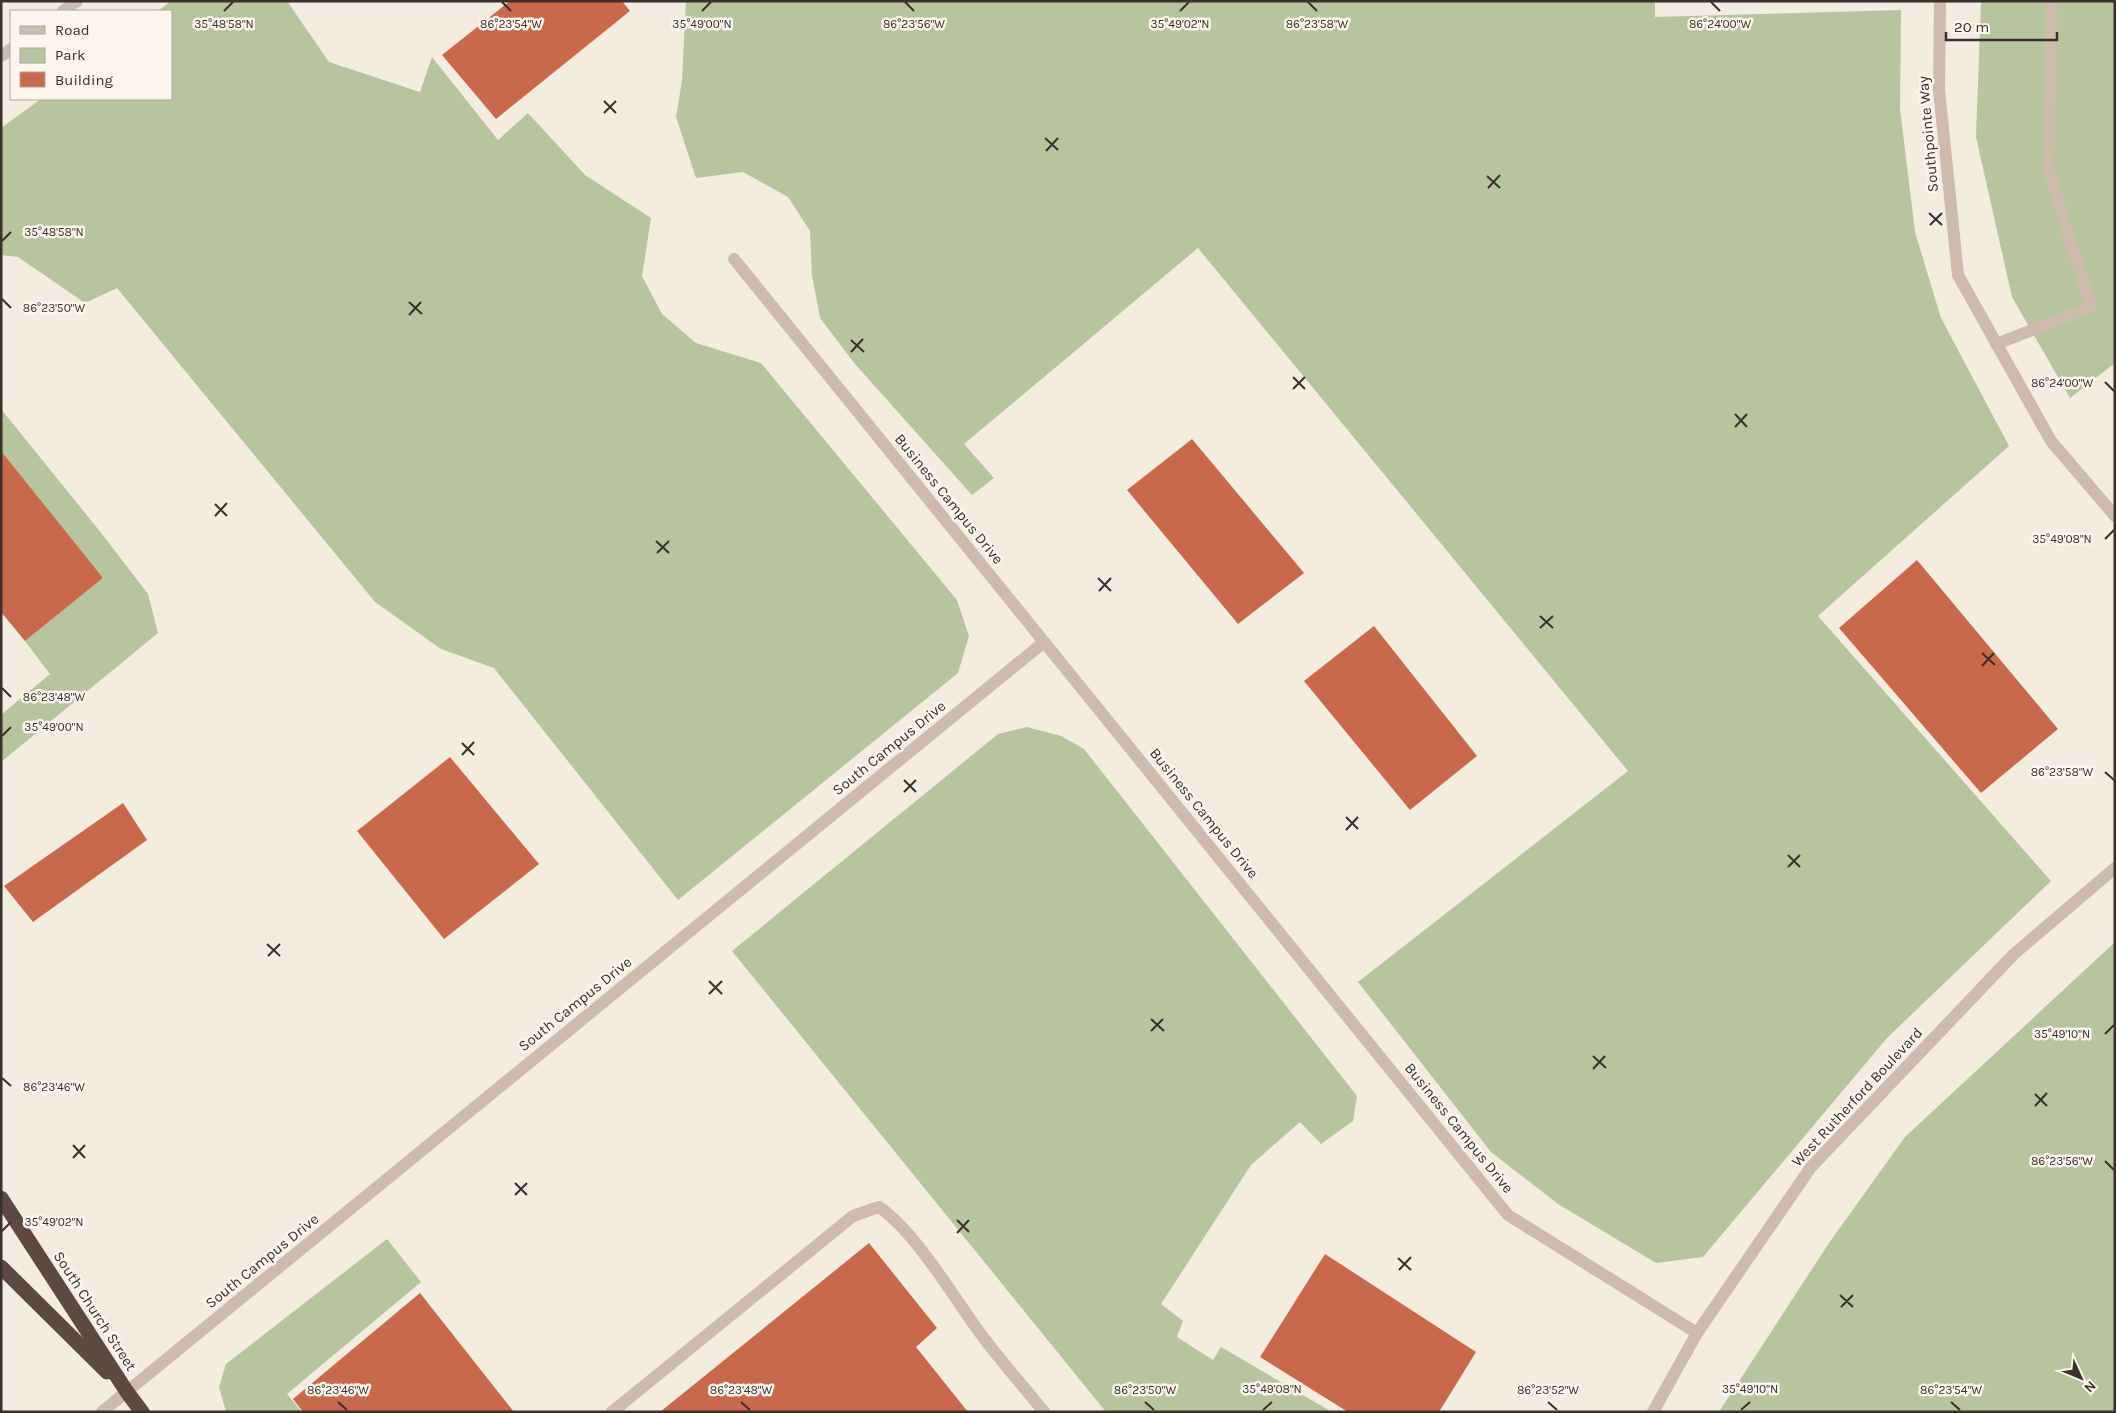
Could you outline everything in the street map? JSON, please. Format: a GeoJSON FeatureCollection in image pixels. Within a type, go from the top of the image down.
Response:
{"type":"FeatureCollection","features":[{"type":"Feature","properties":{"kind":"highway","name":"South Church Street"},"geometry":{"type":"LineString","coordinates":[[1,1198],[127,1392],[142,1412]]}},
{"type":"Feature","properties":{"kind":"highway","name":"South Church Street"},"geometry":{"type":"LineString","coordinates":[[1,1267],[127,1392]]}},
{"type":"Feature","properties":{"kind":"street","name":"Southpointe Way"},"geometry":{"type":"LineString","coordinates":[[1940,1],[1939,90],[1958,275],[2051,441],[2115,516]]}},
{"type":"Feature","properties":{"kind":"street"},"geometry":{"type":"LineString","coordinates":[[1996,344],[2091,307],[2048,168],[2052,1]]}},
{"type":"Feature","properties":{"kind":"street","name":"Business Campus Drive"},"geometry":{"type":"LineString","coordinates":[[734,259],[1508,1215],[1697,1333]]}},
{"type":"Feature","properties":{"kind":"street","name":"South Campus Drive"},"geometry":{"type":"LineString","coordinates":[[102,1412],[1044,642]]}},
{"type":"Feature","properties":{"kind":"street","name":"West Rutherford Boulevard"},"geometry":{"type":"LineString","coordinates":[[1653,1412],[1697,1333],[1810,1167],[2014,954],[2115,868]]}},
{"type":"Feature","properties":{"kind":"street"},"geometry":{"type":"LineString","coordinates":[[612,1412],[853,1216],[879,1208],[892,1216],[940,1276],[976,1327],[1044,1412]]}},
{"type":"Feature","properties":{"kind":"green space"},"geometry":{"type":"Polygon","coordinates":[[[171,1],[287,1],[329,62],[420,92],[432,57],[498,140],[528,113],[585,175],[651,218],[642,276],[662,314],[696,343],[761,363],[957,600],[969,636],[958,673],[678,900],[494,668],[441,649],[375,602],[117,288],[85,303],[18,257],[1,255],[1,128],[40,100],[172,100],[172,10],[159,10],[171,1]]]}},
{"type":"Feature","properties":{"kind":"green space"},"geometry":{"type":"Polygon","coordinates":[[[686,1],[1655,1],[1655,17],[1901,10],[1900,109],[1915,232],[1941,318],[2009,446],[1818,616],[2051,881],[1887,1038],[1703,1257],[1656,1263],[1558,1204],[1491,1152],[1358,982],[1628,771],[1198,248],[964,444],[994,478],[972,495],[855,364],[820,318],[812,275],[810,231],[788,197],[743,172],[696,178],[676,117],[682,81],[686,1]]]}},
{"type":"Feature","properties":{"kind":"green space"},"geometry":{"type":"Polygon","coordinates":[[[1981,1],[2115,1],[2115,363],[2070,398],[2012,297],[1976,137],[1981,1]]]}},
{"type":"Feature","properties":{"kind":"green space"},"geometry":{"type":"Polygon","coordinates":[[[1,409],[148,594],[158,633],[1,762],[1,715],[50,674],[25,641],[103,578],[1,457],[1,409]]]}},
{"type":"Feature","properties":{"kind":"green space"},"geometry":{"type":"Polygon","coordinates":[[[1027,727],[1061,736],[1084,749],[1357,1096],[1353,1121],[1321,1144],[1300,1122],[1251,1165],[1161,1304],[1183,1321],[1177,1337],[1213,1360],[1221,1347],[1332,1412],[1106,1412],[732,951],[998,734],[1027,727]]]}},
{"type":"Feature","properties":{"kind":"green space"},"geometry":{"type":"Polygon","coordinates":[[[2115,942],[2115,1412],[1719,1412],[1829,1243],[1905,1137],[2115,942]]]}},
{"type":"Feature","properties":{"kind":"green space"},"geometry":{"type":"Polygon","coordinates":[[[387,1239],[421,1282],[287,1394],[302,1412],[226,1412],[219,1387],[226,1364],[387,1239]]]}},
{"type":"Feature","properties":{"kind":"building"},"geometry":{"type":"Polygon","coordinates":[[[510,1],[622,1],[630,11],[496,119],[442,55],[510,1]]]}},
{"type":"Feature","properties":{"kind":"building"},"geometry":{"type":"Polygon","coordinates":[[[1192,439],[1304,573],[1238,624],[1127,490],[1192,439]]]}},
{"type":"Feature","properties":{"kind":"building"},"geometry":{"type":"Polygon","coordinates":[[[1,451],[103,578],[25,641],[1,612],[1,451]]]}},
{"type":"Feature","properties":{"kind":"building"},"geometry":{"type":"Polygon","coordinates":[[[1917,560],[2058,729],[1981,793],[1839,628],[1917,560]]]}},
{"type":"Feature","properties":{"kind":"building"},"geometry":{"type":"Polygon","coordinates":[[[1374,626],[1477,756],[1410,810],[1304,681],[1374,626]]]}},
{"type":"Feature","properties":{"kind":"building"},"geometry":{"type":"Polygon","coordinates":[[[450,757],[539,864],[444,939],[357,831],[450,757]]]}},
{"type":"Feature","properties":{"kind":"building"},"geometry":{"type":"Polygon","coordinates":[[[123,803],[147,840],[33,922],[4,886],[123,803]]]}},
{"type":"Feature","properties":{"kind":"building"},"geometry":{"type":"Polygon","coordinates":[[[869,1243],[937,1328],[916,1347],[968,1412],[660,1412],[869,1243]]]}},
{"type":"Feature","properties":{"kind":"building"},"geometry":{"type":"Polygon","coordinates":[[[1325,1254],[1476,1352],[1439,1412],[1348,1412],[1260,1357],[1325,1254]]]}},
{"type":"Feature","properties":{"kind":"building"},"geometry":{"type":"Polygon","coordinates":[[[420,1293],[514,1412],[303,1412],[293,1399],[420,1293]]]}}]}
